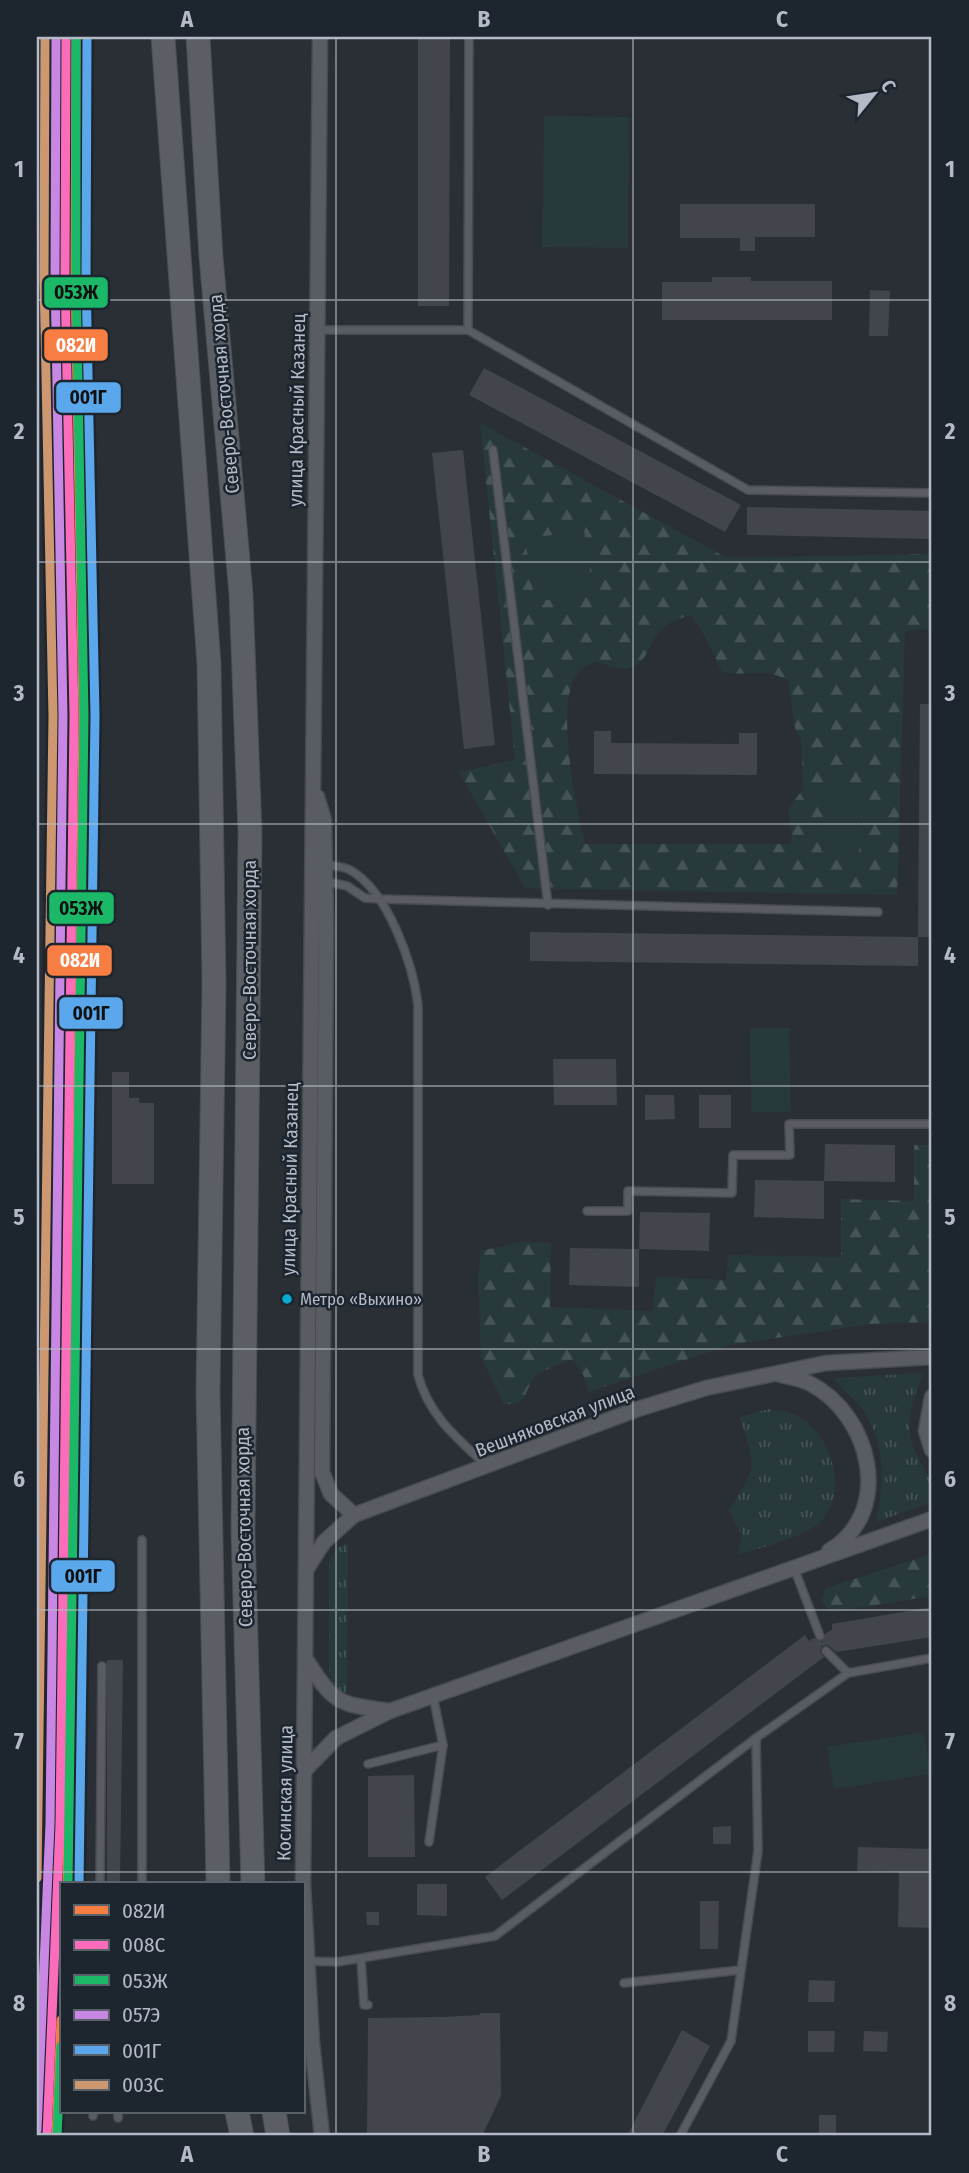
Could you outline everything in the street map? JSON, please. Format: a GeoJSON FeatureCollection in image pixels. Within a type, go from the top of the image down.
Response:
{"type":"FeatureCollection","features":[{"type":"Feature","properties":{"kind":"main road","name":"Северо-Восточная хорда"},"geometry":{"type":"LineString","coordinates":[[163,37],[209,664],[214,984],[208,1447],[218,1882]]}},
{"type":"Feature","properties":{"kind":"main road","name":"Северо-Восточная хорда"},"geometry":{"type":"LineString","coordinates":[[198,37],[211,257],[241,594],[249,806],[243,1531],[253,1882]]}},
{"type":"Feature","properties":{"kind":"main road"},"geometry":{"type":"LineString","coordinates":[[237,2114],[242,2136]]}},
{"type":"Feature","properties":{"kind":"main road"},"geometry":{"type":"LineString","coordinates":[[274,2114],[278,2136]]}},
{"type":"Feature","properties":{"kind":"street","name":"улица Красный Казанец"},"geometry":{"type":"LineString","coordinates":[[306,1660],[304,1572],[319,864],[313,783],[320,37]]}},
{"type":"Feature","properties":{"kind":"street","name":"улица Красный Казанец"},"geometry":{"type":"LineString","coordinates":[[319,864],[325,883],[322,1472],[331,1494],[354,1515]]}},
{"type":"Feature","properties":{"kind":"street","name":"Вешняковская улица"},"geometry":{"type":"LineString","coordinates":[[304,1572],[324,1542],[354,1515],[638,1409],[773,1373],[826,1363],[932,1357]]}},
{"type":"Feature","properties":{"kind":"street","name":"Вешняковская улица"},"geometry":{"type":"LineString","coordinates":[[773,1373],[808,1382],[842,1411],[859,1435],[867,1458],[870,1482],[867,1508],[856,1529],[840,1545],[794,1568]]}},
{"type":"Feature","properties":{"kind":"street"},"geometry":{"type":"LineString","coordinates":[[932,1397],[928,1405],[926,1431],[932,1450]]}},
{"type":"Feature","properties":{"kind":"street","name":"Вешняковская улица"},"geometry":{"type":"LineString","coordinates":[[304,1770],[336,1738],[390,1712],[932,1519]]}},
{"type":"Feature","properties":{"kind":"street"},"geometry":{"type":"LineString","coordinates":[[306,1660],[327,1692],[337,1701],[390,1712]]}},
{"type":"Feature","properties":{"kind":"street","name":"Косинская улица"},"geometry":{"type":"LineString","coordinates":[[303,1882],[306,1660]]}},
{"type":"Feature","properties":{"kind":"street","name":"Косинская улица"},"geometry":{"type":"LineString","coordinates":[[304,1903],[322,2136]]}},
{"type":"Feature","properties":{"kind":"lane"},"geometry":{"type":"LineString","coordinates":[[468,330],[470,37]]}},
{"type":"Feature","properties":{"kind":"lane"},"geometry":{"type":"LineString","coordinates":[[318,330],[468,330],[748,490],[932,493]]}},
{"type":"Feature","properties":{"kind":"lane"},"geometry":{"type":"LineString","coordinates":[[493,450],[548,905]]}},
{"type":"Feature","properties":{"kind":"lane"},"geometry":{"type":"LineString","coordinates":[[319,864],[348,868],[380,899],[415,981],[418,1005],[418,1376],[424,1397],[434,1415],[488,1467]]}},
{"type":"Feature","properties":{"kind":"lane"},"geometry":{"type":"LineString","coordinates":[[325,883],[347,886],[365,898],[380,899],[878,912]]}},
{"type":"Feature","properties":{"kind":"lane"},"geometry":{"type":"LineString","coordinates":[[587,1210],[628,1211],[628,1191],[732,1193],[733,1155],[790,1155],[789,1124],[932,1124]]}},
{"type":"Feature","properties":{"kind":"lane"},"geometry":{"type":"LineString","coordinates":[[142,1540],[142,1882]]}},
{"type":"Feature","properties":{"kind":"lane"},"geometry":{"type":"LineString","coordinates":[[794,1568],[820,1636]]}},
{"type":"Feature","properties":{"kind":"lane"},"geometry":{"type":"LineString","coordinates":[[827,1651],[848,1673]]}},
{"type":"Feature","properties":{"kind":"lane"},"geometry":{"type":"LineString","coordinates":[[307,1961],[360,1959],[495,1936],[756,1738],[848,1673],[932,1658]]}},
{"type":"Feature","properties":{"kind":"lane"},"geometry":{"type":"LineString","coordinates":[[100,1882],[102,1666]]}},
{"type":"Feature","properties":{"kind":"lane"},"geometry":{"type":"LineString","coordinates":[[429,1842],[443,1745],[433,1696]]}},
{"type":"Feature","properties":{"kind":"lane"},"geometry":{"type":"LineString","coordinates":[[680,2136],[730,2042],[758,1851],[756,1738]]}},
{"type":"Feature","properties":{"kind":"lane"},"geometry":{"type":"LineString","coordinates":[[368,1764],[443,1745]]}},
{"type":"Feature","properties":{"kind":"lane"},"geometry":{"type":"LineString","coordinates":[[360,1959],[365,2005],[368,2005]]}},
{"type":"Feature","properties":{"kind":"lane"},"geometry":{"type":"LineString","coordinates":[[624,1983],[740,1970]]}},
{"type":"Feature","properties":{"kind":"green space"},"geometry":{"type":"Polygon","coordinates":[[[544,116],[629,117],[628,248],[542,247],[544,116]]]}},
{"type":"Feature","properties":{"kind":"green space"},"geometry":{"type":"Polygon","coordinates":[[[480,423],[727,558],[932,554],[932,628],[905,631],[897,895],[525,888],[459,772],[515,760],[480,423]],[[691,616],[675,620],[657,635],[636,665],[623,668],[594,662],[582,669],[574,679],[569,694],[568,736],[573,784],[585,844],[790,844],[792,833],[788,809],[803,789],[801,739],[795,728],[788,680],[761,672],[722,672],[705,636],[691,616]]]}},
{"type":"Feature","properties":{"kind":"green space"},"geometry":{"type":"Polygon","coordinates":[[[584,530],[593,593],[535,602],[525,539],[584,530]]]}},
{"type":"Feature","properties":{"kind":"green space"},"geometry":{"type":"Polygon","coordinates":[[[824,787],[862,789],[859,853],[821,851],[824,787]]]}},
{"type":"Feature","properties":{"kind":"green space"},"geometry":{"type":"Polygon","coordinates":[[[750,1028],[789,1028],[791,1112],[751,1112],[750,1028]]]}},
{"type":"Feature","properties":{"kind":"green space"},"geometry":{"type":"Polygon","coordinates":[[[914,1145],[932,1145],[932,1322],[869,1324],[730,1345],[588,1392],[583,1374],[570,1360],[539,1374],[519,1402],[504,1404],[481,1357],[478,1277],[481,1251],[521,1242],[551,1243],[550,1307],[653,1311],[656,1277],[726,1280],[728,1255],[841,1257],[841,1199],[914,1201],[914,1145]]]}},
{"type":"Feature","properties":{"kind":"green space"},"geometry":{"type":"Polygon","coordinates":[[[924,1373],[913,1402],[910,1431],[915,1452],[930,1479],[932,1502],[876,1522],[882,1479],[880,1451],[864,1411],[835,1378],[924,1373]]]}},
{"type":"Feature","properties":{"kind":"green space"},"geometry":{"type":"Polygon","coordinates":[[[768,1409],[790,1413],[804,1420],[816,1431],[831,1460],[835,1476],[834,1492],[830,1508],[814,1527],[782,1541],[737,1555],[742,1535],[728,1510],[745,1484],[751,1466],[749,1446],[740,1417],[768,1409]]]}},
{"type":"Feature","properties":{"kind":"green space"},"geometry":{"type":"Polygon","coordinates":[[[348,1543],[347,1695],[337,1692],[329,1677],[329,1564],[337,1548],[348,1543]]]}},
{"type":"Feature","properties":{"kind":"green space"},"geometry":{"type":"Polygon","coordinates":[[[932,1554],[932,1596],[831,1612],[821,1601],[826,1588],[932,1554]]]}},
{"type":"Feature","properties":{"kind":"green space"},"geometry":{"type":"Polygon","coordinates":[[[924,1732],[930,1774],[834,1789],[827,1747],[924,1732]]]}},
{"type":"Feature","properties":{"kind":"building"},"geometry":{"type":"Polygon","coordinates":[[[418,37],[450,37],[449,306],[418,306],[418,37]]]}},
{"type":"Feature","properties":{"kind":"building"},"geometry":{"type":"Polygon","coordinates":[[[680,204],[815,204],[815,237],[755,237],[755,251],[740,251],[740,238],[680,238],[680,204]]]}},
{"type":"Feature","properties":{"kind":"building"},"geometry":{"type":"Polygon","coordinates":[[[712,277],[751,277],[751,281],[832,281],[832,320],[662,320],[662,282],[712,282],[712,277]]]}},
{"type":"Feature","properties":{"kind":"building"},"geometry":{"type":"Polygon","coordinates":[[[870,290],[890,291],[888,336],[869,336],[870,290]]]}},
{"type":"Feature","properties":{"kind":"building"},"geometry":{"type":"Polygon","coordinates":[[[484,368],[741,505],[725,532],[469,395],[484,368]]]}},
{"type":"Feature","properties":{"kind":"building"},"geometry":{"type":"Polygon","coordinates":[[[463,450],[495,745],[464,749],[432,453],[463,450]]]}},
{"type":"Feature","properties":{"kind":"building"},"geometry":{"type":"Polygon","coordinates":[[[747,507],[932,511],[932,539],[747,535],[747,507]]]}},
{"type":"Feature","properties":{"kind":"building"},"geometry":{"type":"Polygon","coordinates":[[[920,704],[932,704],[932,937],[918,937],[920,704]]]}},
{"type":"Feature","properties":{"kind":"building"},"geometry":{"type":"Polygon","coordinates":[[[594,731],[611,731],[611,743],[739,744],[739,733],[757,733],[757,775],[594,774],[594,731]]]}},
{"type":"Feature","properties":{"kind":"building"},"geometry":{"type":"Polygon","coordinates":[[[530,932],[918,937],[918,966],[530,961],[530,932]]]}},
{"type":"Feature","properties":{"kind":"building"},"geometry":{"type":"Polygon","coordinates":[[[553,1059],[616,1059],[617,1105],[554,1105],[553,1059]]]}},
{"type":"Feature","properties":{"kind":"building"},"geometry":{"type":"Polygon","coordinates":[[[112,1072],[129,1072],[129,1098],[139,1098],[139,1103],[154,1103],[154,1184],[112,1184],[112,1072]]]}},
{"type":"Feature","properties":{"kind":"building"},"geometry":{"type":"Polygon","coordinates":[[[645,1095],[674,1095],[675,1119],[645,1120],[645,1095]]]}},
{"type":"Feature","properties":{"kind":"building"},"geometry":{"type":"Polygon","coordinates":[[[699,1095],[731,1095],[731,1128],[699,1128],[699,1095]]]}},
{"type":"Feature","properties":{"kind":"building"},"geometry":{"type":"Polygon","coordinates":[[[825,1144],[895,1145],[895,1182],[824,1181],[825,1144]]]}},
{"type":"Feature","properties":{"kind":"building"},"geometry":{"type":"Polygon","coordinates":[[[755,1180],[824,1181],[824,1219],[754,1217],[755,1180]]]}},
{"type":"Feature","properties":{"kind":"building"},"geometry":{"type":"Polygon","coordinates":[[[640,1212],[710,1213],[709,1251],[639,1249],[640,1212]]]}},
{"type":"Feature","properties":{"kind":"building"},"geometry":{"type":"Polygon","coordinates":[[[570,1248],[639,1249],[639,1287],[569,1285],[570,1248]]]}},
{"type":"Feature","properties":{"kind":"building"},"geometry":{"type":"Polygon","coordinates":[[[932,1607],[932,1637],[836,1652],[828,1645],[822,1646],[820,1652],[824,1657],[502,1900],[485,1877],[805,1635],[809,1641],[814,1638],[822,1642],[826,1633],[832,1630],[832,1624],[932,1607]]]}},
{"type":"Feature","properties":{"kind":"building"},"geometry":{"type":"Polygon","coordinates":[[[107,1660],[123,1660],[120,1882],[107,1882],[107,1660]]]}},
{"type":"Feature","properties":{"kind":"building"},"geometry":{"type":"Polygon","coordinates":[[[414,1775],[415,1857],[368,1857],[368,1776],[414,1775]]]}},
{"type":"Feature","properties":{"kind":"building"},"geometry":{"type":"Polygon","coordinates":[[[731,1826],[731,1844],[713,1844],[713,1827],[731,1826]]]}},
{"type":"Feature","properties":{"kind":"building"},"geometry":{"type":"Polygon","coordinates":[[[858,1847],[932,1849],[932,1928],[898,1927],[899,1872],[857,1871],[858,1847]]]}},
{"type":"Feature","properties":{"kind":"building"},"geometry":{"type":"Polygon","coordinates":[[[417,1884],[447,1884],[447,1916],[417,1915],[417,1884]]]}},
{"type":"Feature","properties":{"kind":"building"},"geometry":{"type":"Polygon","coordinates":[[[700,1901],[719,1901],[718,1949],[700,1949],[700,1901]]]}},
{"type":"Feature","properties":{"kind":"building"},"geometry":{"type":"Polygon","coordinates":[[[366,1912],[379,1912],[379,1925],[367,1925],[366,1912]]]}},
{"type":"Feature","properties":{"kind":"building"},"geometry":{"type":"Polygon","coordinates":[[[809,1980],[835,1981],[834,2002],[808,2002],[809,1980]]]}},
{"type":"Feature","properties":{"kind":"building"},"geometry":{"type":"Polygon","coordinates":[[[500,2013],[501,2096],[482,2136],[367,2136],[368,2018],[442,2017],[500,2013]]]}},
{"type":"Feature","properties":{"kind":"building"},"geometry":{"type":"Polygon","coordinates":[[[682,2030],[710,2046],[662,2136],[627,2136],[682,2030]]]}},
{"type":"Feature","properties":{"kind":"building"},"geometry":{"type":"Polygon","coordinates":[[[808,2031],[835,2031],[834,2052],[808,2052],[808,2031]]]}},
{"type":"Feature","properties":{"kind":"building"},"geometry":{"type":"Polygon","coordinates":[[[864,2031],[888,2032],[887,2052],[863,2051],[864,2031]]]}},
{"type":"Feature","properties":{"kind":"building"},"geometry":{"type":"Polygon","coordinates":[[[819,2115],[836,2115],[836,2136],[819,2136],[819,2115]]]}},
{"type":"Feature","properties":{"kind":"transit line","name":"003С"},"geometry":{"type":"LineString","coordinates":[[37,1878],[53,716],[44,278],[45,37]]}},
{"type":"Feature","properties":{"kind":"transit line","name":"057Э"},"geometry":{"type":"LineString","coordinates":[[37,2130],[50,1824],[63,716],[55,278],[56,37]]}},
{"type":"Feature","properties":{"kind":"transit line","name":"008С"},"geometry":{"type":"LineString","coordinates":[[47,2136],[60,1824],[74,716],[65,278],[66,37]]}},
{"type":"Feature","properties":{"kind":"transit line","name":"082И"},"geometry":{"type":"LineString","coordinates":[[67,1882],[83,715],[75,278],[76,37]]}},
{"type":"Feature","properties":{"kind":"transit line","name":"053Ж"},"geometry":{"type":"LineString","coordinates":[[68,1882],[84,716],[76,278],[76,37]]}},
{"type":"Feature","properties":{"kind":"transit line","name":"001Г"},"geometry":{"type":"LineString","coordinates":[[79,1882],[95,716],[86,278],[87,37]]}},
{"type":"Feature","properties":{"kind":"transit line","name":"082И"},"geometry":{"type":"LineString","coordinates":[[56,2136],[60,2043]]}},
{"type":"Feature","properties":{"kind":"transit line","name":"053Ж"},"geometry":{"type":"LineString","coordinates":[[57,2136],[60,2068]]}},
{"type":"Feature","properties":{"kind":"place","name":"Метро «Выхино»"},"geometry":{"type":"Point","coordinates":[287,1299]}}]}
